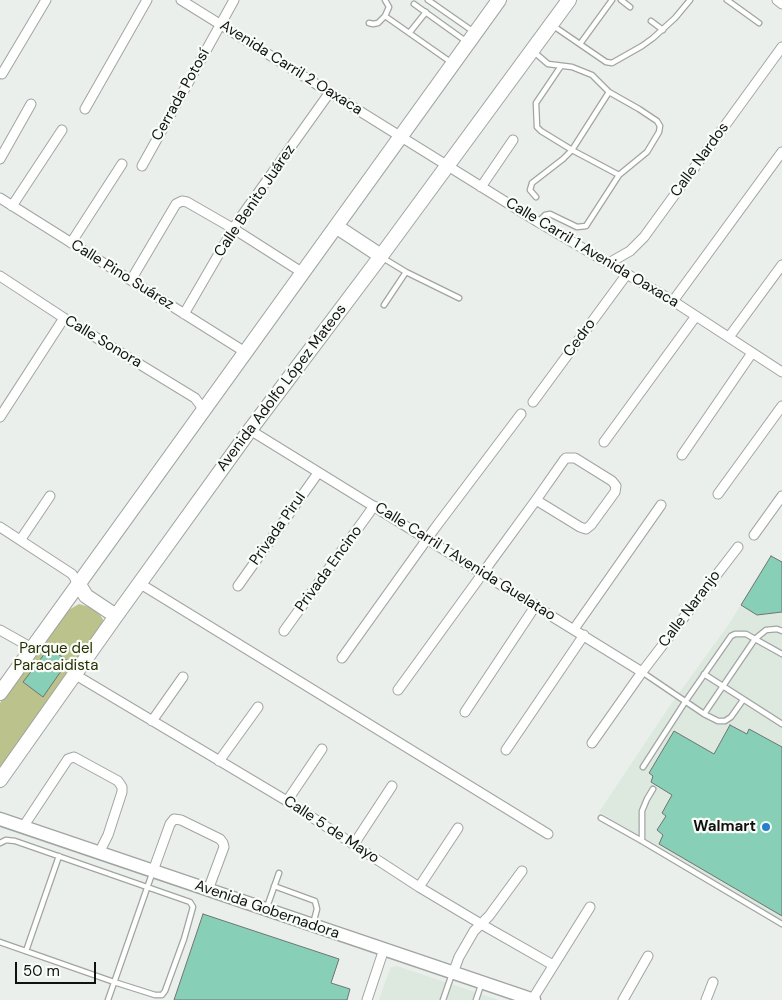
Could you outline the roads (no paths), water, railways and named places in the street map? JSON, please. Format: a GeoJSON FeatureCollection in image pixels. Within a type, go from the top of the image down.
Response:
{"type":"FeatureCollection","features":[{"type":"Feature","properties":{"kind":"main road"},"geometry":{"type":"LineString","coordinates":[[0,693],[499,0]]}},
{"type":"Feature","properties":{"kind":"main road","name":"Avenida Adolfo López Mateos"},"geometry":{"type":"LineString","coordinates":[[0,780],[250,430],[381,256],[569,0]]}},
{"type":"Feature","properties":{"kind":"main road"},"geometry":{"type":"LineString","coordinates":[[337,226],[381,256]]}},
{"type":"Feature","properties":{"kind":"main road"},"geometry":{"type":"LineString","coordinates":[[78,583],[86,596],[116,616]]}},
{"type":"Feature","properties":{"kind":"street"},"geometry":{"type":"LineString","coordinates":[[2,74],[46,0]]}},
{"type":"Feature","properties":{"kind":"street"},"geometry":{"type":"LineString","coordinates":[[85,109],[147,0]]}},
{"type":"Feature","properties":{"kind":"street","name":"Avenida Carril 2 Oaxaca"},"geometry":{"type":"LineString","coordinates":[[181,0],[401,136]]}},
{"type":"Feature","properties":{"kind":"street"},"geometry":{"type":"LineString","coordinates":[[220,23],[234,0]]}},
{"type":"Feature","properties":{"kind":"street"},"geometry":{"type":"LineString","coordinates":[[777,0],[782,4]]}},
{"type":"Feature","properties":{"kind":"street","name":"Cerrada Potosí"},"geometry":{"type":"LineString","coordinates":[[142,166],[220,23]]}},
{"type":"Feature","properties":{"kind":"street","name":"Calle Nardos"},"geometry":{"type":"LineString","coordinates":[[609,263],[630,250],[644,237],[782,47]]}},
{"type":"Feature","properties":{"kind":"street","name":"Calle Benito Juárez"},"geometry":{"type":"LineString","coordinates":[[184,314],[234,229],[330,92]]}},
{"type":"Feature","properties":{"kind":"street"},"geometry":{"type":"LineString","coordinates":[[0,159],[31,104]]}},
{"type":"Feature","properties":{"kind":"street"},"geometry":{"type":"LineString","coordinates":[[12,206],[62,130]]}},
{"type":"Feature","properties":{"kind":"street","name":"Calle Carril 1 Avenida Oaxaca"},"geometry":{"type":"LineString","coordinates":[[401,136],[538,222],[673,301],[782,372]]}},
{"type":"Feature","properties":{"kind":"street"},"geometry":{"type":"LineString","coordinates":[[481,187],[513,140]]}},
{"type":"Feature","properties":{"kind":"street"},"geometry":{"type":"LineString","coordinates":[[673,301],[782,152]]}},
{"type":"Feature","properties":{"kind":"street"},"geometry":{"type":"LineString","coordinates":[[71,243],[122,164]]}},
{"type":"Feature","properties":{"kind":"street","name":"Calle Pino Suárez"},"geometry":{"type":"LineString","coordinates":[[0,198],[244,352]]}},
{"type":"Feature","properties":{"kind":"street"},"geometry":{"type":"LineString","coordinates":[[131,280],[176,204],[182,201],[188,202],[234,229],[303,273]]}},
{"type":"Feature","properties":{"kind":"street"},"geometry":{"type":"LineString","coordinates":[[729,337],[782,265]]}},
{"type":"Feature","properties":{"kind":"street","name":"Cedro"},"geometry":{"type":"LineString","coordinates":[[533,402],[627,274]]}},
{"type":"Feature","properties":{"kind":"street","name":"Calle Sonora"},"geometry":{"type":"LineString","coordinates":[[0,276],[64,318],[195,398],[204,410]]}},
{"type":"Feature","properties":{"kind":"street"},"geometry":{"type":"LineString","coordinates":[[604,442],[696,316]]}},
{"type":"Feature","properties":{"kind":"street"},"geometry":{"type":"LineString","coordinates":[[0,417],[64,318]]}},
{"type":"Feature","properties":{"kind":"street"},"geometry":{"type":"LineString","coordinates":[[682,456],[752,353]]}},
{"type":"Feature","properties":{"kind":"street"},"geometry":{"type":"LineString","coordinates":[[718,494],[782,406]]}},
{"type":"Feature","properties":{"kind":"street"},"geometry":{"type":"LineString","coordinates":[[342,658],[427,538],[521,414]]}},
{"type":"Feature","properties":{"kind":"street","name":"Calle Carril 1 Avenida Guelatao"},"geometry":{"type":"LineString","coordinates":[[250,430],[642,672]]}},
{"type":"Feature","properties":{"kind":"street"},"geometry":{"type":"LineString","coordinates":[[398,690],[564,460],[569,457],[575,458],[612,481],[616,486],[615,492],[586,529],[580,528],[536,500]]}},
{"type":"Feature","properties":{"kind":"street","name":"Privada Pirul"},"geometry":{"type":"LineString","coordinates":[[238,586],[318,473]]}},
{"type":"Feature","properties":{"kind":"street"},"geometry":{"type":"LineString","coordinates":[[21,539],[50,496]]}},
{"type":"Feature","properties":{"kind":"street"},"geometry":{"type":"LineString","coordinates":[[754,535],[782,496]]}},
{"type":"Feature","properties":{"kind":"street"},"geometry":{"type":"LineString","coordinates":[[574,629],[661,505]]}},
{"type":"Feature","properties":{"kind":"street","name":"Privada Encino"},"geometry":{"type":"LineString","coordinates":[[284,631],[374,506]]}},
{"type":"Feature","properties":{"kind":"street"},"geometry":{"type":"LineString","coordinates":[[0,527],[72,574],[78,583]]}},
{"type":"Feature","properties":{"kind":"street","name":"Calle Naranjo"},"geometry":{"type":"LineString","coordinates":[[592,743],[642,672],[738,546]]}},
{"type":"Feature","properties":{"kind":"street"},"geometry":{"type":"LineString","coordinates":[[139,583],[548,834]]}},
{"type":"Feature","properties":{"kind":"street"},"geometry":{"type":"LineString","coordinates":[[465,712],[536,605]]}},
{"type":"Feature","properties":{"kind":"street"},"geometry":{"type":"LineString","coordinates":[[0,630],[32,648]]}},
{"type":"Feature","properties":{"kind":"street"},"geometry":{"type":"LineString","coordinates":[[506,750],[584,635]]}},
{"type":"Feature","properties":{"kind":"street","name":"Calle 5 de Mayo"},"geometry":{"type":"LineString","coordinates":[[74,674],[287,801],[419,887],[553,964]]}},
{"type":"Feature","properties":{"kind":"street"},"geometry":{"type":"LineString","coordinates":[[152,721],[184,677]]}},
{"type":"Feature","properties":{"kind":"street"},"geometry":{"type":"LineString","coordinates":[[219,761],[258,707]]}},
{"type":"Feature","properties":{"kind":"street"},"geometry":{"type":"LineString","coordinates":[[287,801],[322,749]]}},
{"type":"Feature","properties":{"kind":"street"},"geometry":{"type":"LineString","coordinates":[[23,827],[68,759],[74,757],[118,781],[122,787],[108,835],[100,853]]}},
{"type":"Feature","properties":{"kind":"street"},"geometry":{"type":"LineString","coordinates":[[354,844],[392,786]]}},
{"type":"Feature","properties":{"kind":"street"},"geometry":{"type":"LineString","coordinates":[[153,871],[170,824],[174,819],[181,820],[224,842],[224,847],[208,890]]}},
{"type":"Feature","properties":{"kind":"street","name":"Avenida Gobernadora"},"geometry":{"type":"LineString","coordinates":[[0,820],[533,1000]]}},
{"type":"Feature","properties":{"kind":"street"},"geometry":{"type":"LineString","coordinates":[[419,887],[458,828]]}},
{"type":"Feature","properties":{"kind":"street"},"geometry":{"type":"LineString","coordinates":[[453,973],[474,931],[489,916],[522,871]]}},
{"type":"Feature","properties":{"kind":"street"},"geometry":{"type":"LineString","coordinates":[[533,1000],[553,964],[590,907]]}},
{"type":"Feature","properties":{"kind":"street"},"geometry":{"type":"LineString","coordinates":[[367,1000],[384,949]]}},
{"type":"Feature","properties":{"kind":"street"},"geometry":{"type":"LineString","coordinates":[[623,1000],[648,956]]}},
{"type":"Feature","properties":{"kind":"street"},"geometry":{"type":"LineString","coordinates":[[706,1000],[713,982]]}},
{"type":"Feature","properties":{"kind":"lane"},"geometry":{"type":"LineString","coordinates":[[369,23],[376,24],[385,16],[389,7],[385,0]]}},
{"type":"Feature","properties":{"kind":"lane"},"geometry":{"type":"LineString","coordinates":[[428,0],[472,37]]}},
{"type":"Feature","properties":{"kind":"lane"},"geometry":{"type":"LineString","coordinates":[[580,44],[612,0]]}},
{"type":"Feature","properties":{"kind":"lane"},"geometry":{"type":"LineString","coordinates":[[621,0],[630,7]]}},
{"type":"Feature","properties":{"kind":"lane"},"geometry":{"type":"LineString","coordinates":[[551,24],[606,62],[612,63],[642,46],[663,30],[690,0]]}},
{"type":"Feature","properties":{"kind":"lane"},"geometry":{"type":"LineString","coordinates":[[727,0],[759,23]]}},
{"type":"Feature","properties":{"kind":"lane"},"geometry":{"type":"LineString","coordinates":[[414,4],[472,37]]}},
{"type":"Feature","properties":{"kind":"lane"},"geometry":{"type":"LineString","coordinates":[[410,32],[426,12]]}},
{"type":"Feature","properties":{"kind":"lane"},"geometry":{"type":"LineString","coordinates":[[385,16],[453,63]]}},
{"type":"Feature","properties":{"kind":"lane"},"geometry":{"type":"LineString","coordinates":[[651,21],[663,30]]}},
{"type":"Feature","properties":{"kind":"lane"},"geometry":{"type":"LineString","coordinates":[[532,50],[548,64],[583,70],[592,75],[609,92],[639,109],[657,121],[660,126],[659,132],[647,152],[619,176],[586,226],[577,227],[550,214],[545,215],[538,222]]}},
{"type":"Feature","properties":{"kind":"lane"},"geometry":{"type":"LineString","coordinates":[[561,66],[536,103],[537,127],[572,150],[619,176]]}},
{"type":"Feature","properties":{"kind":"lane"},"geometry":{"type":"LineString","coordinates":[[536,197],[530,190],[532,183],[572,150],[609,92]]}},
{"type":"Feature","properties":{"kind":"lane"},"geometry":{"type":"LineString","coordinates":[[381,256],[406,272],[460,298]]}},
{"type":"Feature","properties":{"kind":"lane"},"geometry":{"type":"LineString","coordinates":[[384,305],[406,272]]}},
{"type":"Feature","properties":{"kind":"lane"},"geometry":{"type":"LineString","coordinates":[[743,700],[731,717],[725,720],[718,721],[704,714],[755,638],[766,630],[777,628],[782,631]]}},
{"type":"Feature","properties":{"kind":"lane"},"geometry":{"type":"LineString","coordinates":[[644,767],[685,702],[731,636],[740,633],[746,634],[782,654]]}},
{"type":"Feature","properties":{"kind":"lane","name":"Calle Carril 1 Avenida Guelatao"},"geometry":{"type":"LineString","coordinates":[[642,672],[704,714]]}},
{"type":"Feature","properties":{"kind":"lane"},"geometry":{"type":"LineString","coordinates":[[704,674],[782,724]]}},
{"type":"Feature","properties":{"kind":"lane"},"geometry":{"type":"LineString","coordinates":[[642,841],[642,811],[653,789]]}},
{"type":"Feature","properties":{"kind":"lane"},"geometry":{"type":"LineString","coordinates":[[601,818],[782,924]]}},
{"type":"Feature","properties":{"kind":"lane"},"geometry":{"type":"LineString","coordinates":[[0,843],[6,840],[15,841],[59,856],[191,903],[193,910],[163,994],[155,995],[114,982],[0,942]]}},
{"type":"Feature","properties":{"kind":"lane"},"geometry":{"type":"LineString","coordinates":[[26,951],[59,856]]}},
{"type":"Feature","properties":{"kind":"lane"},"geometry":{"type":"LineString","coordinates":[[108,999],[153,871]]}},
{"type":"Feature","properties":{"kind":"lane"},"geometry":{"type":"LineString","coordinates":[[267,909],[279,873]]}},
{"type":"Feature","properties":{"kind":"lane"},"geometry":{"type":"LineString","coordinates":[[274,886],[315,902],[317,909],[312,925]]}},
{"type":"Feature","properties":{"kind":"lane"},"geometry":{"type":"LineString","coordinates":[[443,1000],[453,973]]}},
{"type":"Feature","properties":{"kind":"lane"},"geometry":{"type":"LineString","coordinates":[[476,1000],[482,982]]}},
{"type":"Feature","properties":{"kind":"place","name":"Walmart"},"geometry":{"type":"Point","coordinates":[766,827]}},
{"type":"Feature","properties":{"kind":"park label","name":"Parque del Paracaidista"},"geometry":{"type":"Point","coordinates":[56,658]}}]}
